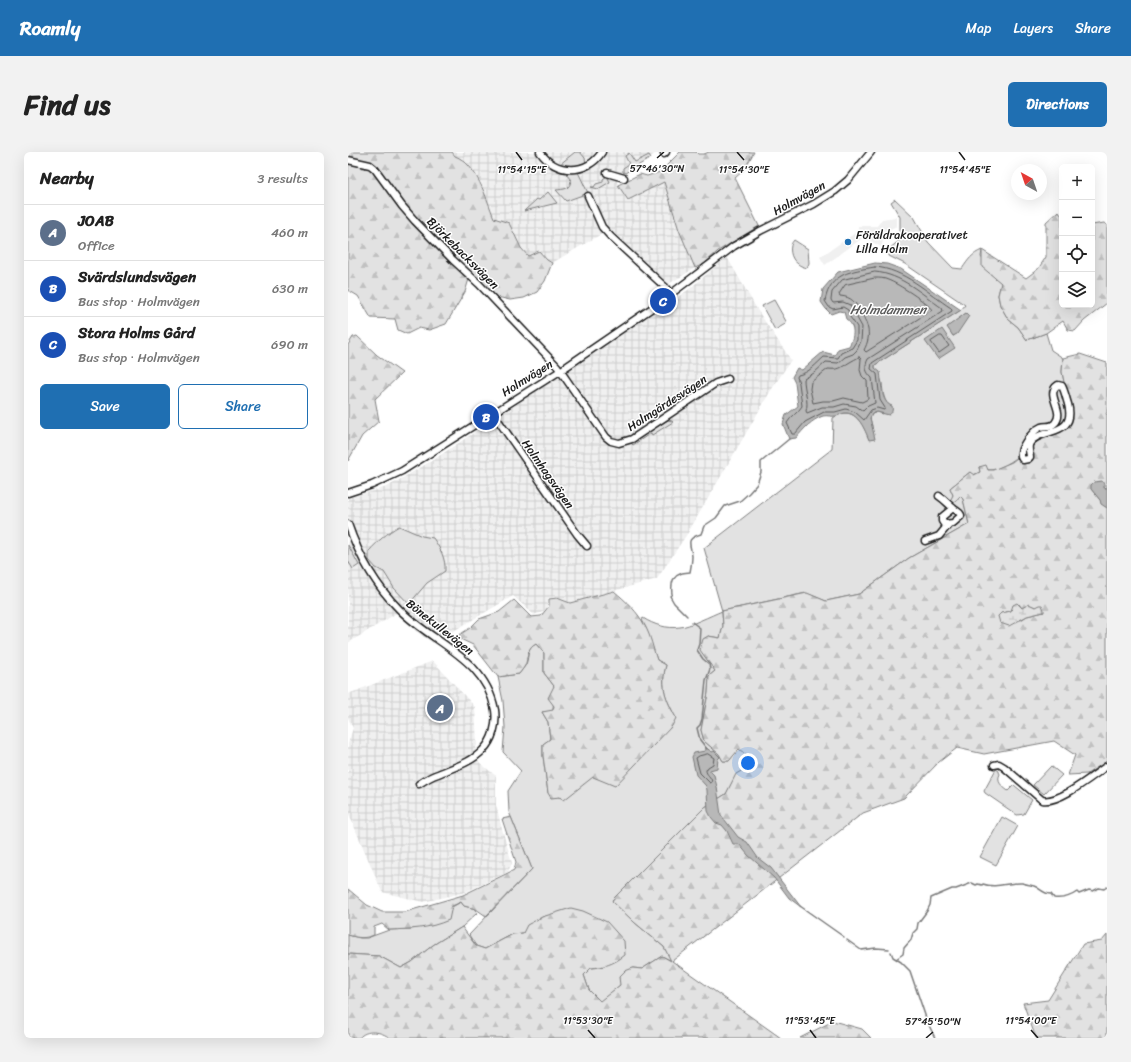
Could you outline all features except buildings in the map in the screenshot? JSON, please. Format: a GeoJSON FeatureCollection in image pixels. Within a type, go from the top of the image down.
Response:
{"type":"FeatureCollection","features":[{"type":"Feature","properties":{"kind":"street"},"geometry":{"type":"LineString","coordinates":[[540,152],[551,164],[572,170],[583,168],[591,164],[602,152]]}},
{"type":"Feature","properties":{"kind":"street","name":"Holmvägen"},"geometry":{"type":"LineString","coordinates":[[348,493],[372,485],[402,471],[560,371],[671,295],[734,246],[814,204],[835,191],[848,180],[871,152]]}},
{"type":"Feature","properties":{"kind":"street","name":"Björkebacksvägen"},"geometry":{"type":"LineString","coordinates":[[348,160],[370,165],[375,169],[415,221],[479,284],[557,366],[560,371]]}},
{"type":"Feature","properties":{"kind":"street"},"geometry":{"type":"LineString","coordinates":[[608,173],[624,178]]}},
{"type":"Feature","properties":{"kind":"street"},"geometry":{"type":"LineString","coordinates":[[588,196],[602,227],[665,287],[671,295]]}},
{"type":"Feature","properties":{"kind":"street","name":"Holmgärdesvägen"},"geometry":{"type":"LineString","coordinates":[[560,371],[606,437],[611,442],[619,444],[637,437],[716,383],[728,379]]}},
{"type":"Feature","properties":{"kind":"street"},"geometry":{"type":"LineString","coordinates":[[1056,386],[1061,386],[1065,393],[1069,410],[1068,420],[1058,430],[1042,435],[1031,441],[1028,447],[1030,455],[1028,459],[1023,460],[1020,453],[1026,442],[1035,432],[1041,427],[1051,426],[1058,419],[1059,411],[1054,401],[1053,392],[1056,386]]}},
{"type":"Feature","properties":{"kind":"street","name":"Holmhagsvägen"},"geometry":{"type":"LineString","coordinates":[[493,413],[577,534],[587,546]]}},
{"type":"Feature","properties":{"kind":"street"},"geometry":{"type":"LineString","coordinates":[[925,541],[939,536],[950,524],[961,516],[959,511],[939,496]]}},
{"type":"Feature","properties":{"kind":"street"},"geometry":{"type":"LineString","coordinates":[[950,524],[944,524],[942,517],[953,508]]}},
{"type":"Feature","properties":{"kind":"street","name":"Bönekullevägen"},"geometry":{"type":"LineString","coordinates":[[348,524],[365,563],[386,595],[412,622],[470,663],[482,679],[494,705],[495,718],[493,732],[489,743],[480,753],[470,761],[432,776],[419,784]]}},
{"type":"Feature","properties":{"kind":"street"},"geometry":{"type":"LineString","coordinates":[[994,765],[999,764],[1004,767],[1042,800],[1047,801],[1055,799],[1072,790],[1107,766]]}},
{"type":"Feature","properties":{"kind":"shaded area"},"geometry":{"type":"Polygon","coordinates":[[[452,152],[658,152],[616,176],[618,185],[628,200],[664,182],[679,230],[695,268],[667,285],[610,229],[552,263],[547,261],[542,253],[529,257],[521,248],[509,223],[494,219],[481,182],[452,152]]]}},
{"type":"Feature","properties":{"kind":"shaded area","name":"Föräldrakooperativet Lilla Holm"},"geometry":{"type":"Polygon","coordinates":[[[896,217],[897,226],[888,230],[885,234],[881,247],[864,237],[825,265],[820,257],[858,231],[858,226],[877,226],[882,219],[896,217]]]}},
{"type":"Feature","properties":{"kind":"shaded area"},"geometry":{"type":"Polygon","coordinates":[[[727,257],[758,311],[791,360],[770,392],[689,531],[657,579],[570,603],[554,597],[548,598],[547,608],[543,612],[534,615],[513,596],[433,643],[417,632],[397,613],[348,643],[348,498],[387,487],[433,460],[688,290],[727,257]]]}},
{"type":"Feature","properties":{"kind":"shaded area"},"geometry":{"type":"Polygon","coordinates":[[[433,661],[475,707],[477,745],[474,753],[480,763],[496,776],[496,805],[512,863],[508,872],[463,893],[423,902],[382,892],[348,812],[348,744],[353,728],[348,718],[348,694],[433,661]]]}},
{"type":"Feature","properties":{"kind":"green space"},"geometry":{"type":"Polygon","coordinates":[[[348,152],[452,152],[455,156],[463,160],[475,174],[480,182],[494,218],[509,223],[521,248],[528,256],[539,251],[552,263],[545,281],[537,292],[524,298],[510,300],[497,297],[454,257],[448,258],[469,279],[465,292],[446,324],[429,330],[419,328],[407,334],[398,330],[395,319],[371,318],[358,296],[348,290],[348,152]]]}},
{"type":"Feature","properties":{"kind":"green space"},"geometry":{"type":"Polygon","coordinates":[[[575,152],[580,152],[585,158],[586,164],[572,167],[559,165],[575,152]]]}},
{"type":"Feature","properties":{"kind":"green space"},"geometry":{"type":"Polygon","coordinates":[[[680,152],[696,152],[698,154],[704,154],[709,152],[754,152],[744,170],[735,178],[759,226],[718,251],[704,264],[695,268],[679,230],[664,182],[628,200],[618,185],[640,174],[647,176],[660,172],[680,152]]]}},
{"type":"Feature","properties":{"kind":"green space"},"geometry":{"type":"Polygon","coordinates":[[[629,153],[635,162],[649,155],[651,158],[625,173],[623,172],[623,168],[629,164],[625,156],[629,153]]]}},
{"type":"Feature","properties":{"kind":"green space"},"geometry":{"type":"Polygon","coordinates":[[[571,171],[578,172],[588,193],[566,201],[556,190],[569,186],[571,180],[566,174],[571,171]]]}},
{"type":"Feature","properties":{"kind":"green space"},"geometry":{"type":"Polygon","coordinates":[[[607,176],[610,182],[598,189],[591,187],[603,182],[603,179],[607,176]]]}},
{"type":"Feature","properties":{"kind":"green space"},"geometry":{"type":"Polygon","coordinates":[[[548,192],[557,203],[524,211],[537,199],[539,200],[548,192]]]}},
{"type":"Feature","properties":{"kind":"green space"},"geometry":{"type":"Polygon","coordinates":[[[895,199],[914,217],[928,242],[953,268],[962,269],[970,258],[982,250],[981,257],[1001,283],[998,295],[1000,305],[1008,319],[1018,327],[1027,340],[1046,333],[1051,350],[1063,358],[1062,372],[1066,392],[1067,422],[1054,433],[1006,465],[991,470],[979,467],[980,472],[973,475],[970,472],[950,488],[953,495],[953,504],[960,496],[963,499],[969,524],[909,558],[859,594],[826,601],[806,593],[722,611],[704,548],[832,449],[833,418],[840,414],[851,414],[856,417],[864,427],[869,439],[872,426],[870,418],[872,414],[877,412],[883,414],[888,405],[884,397],[880,377],[875,365],[961,310],[965,305],[905,264],[889,256],[889,249],[900,240],[900,217],[891,202],[895,199]],[[966,313],[948,327],[954,336],[966,313]]]}},
{"type":"Feature","properties":{"kind":"green space"},"geometry":{"type":"Polygon","coordinates":[[[1058,211],[1059,308],[1095,308],[1095,224],[1104,223],[1107,225],[1107,303],[1084,321],[1075,331],[1068,330],[1063,321],[1046,333],[1027,340],[1018,327],[1008,319],[1000,305],[998,295],[1001,283],[982,267],[982,250],[1026,278],[1038,269],[1046,257],[1046,222],[1058,211]]]}},
{"type":"Feature","properties":{"kind":"green space"},"geometry":{"type":"Polygon","coordinates":[[[794,240],[808,249],[809,263],[807,268],[799,265],[793,259],[791,246],[794,240]]]}},
{"type":"Feature","properties":{"kind":"green space"},"geometry":{"type":"Polygon","coordinates":[[[774,300],[787,323],[775,330],[762,306],[774,300]]]}},
{"type":"Feature","properties":{"kind":"green space"},"geometry":{"type":"Polygon","coordinates":[[[357,336],[377,355],[402,373],[375,399],[379,421],[362,436],[348,461],[348,345],[353,337],[357,336]]]}},
{"type":"Feature","properties":{"kind":"green space"},"geometry":{"type":"Polygon","coordinates":[[[1080,354],[1107,363],[1107,488],[1091,489],[1107,508],[1107,761],[1087,774],[1068,775],[1075,755],[1054,741],[984,754],[957,748],[939,762],[904,798],[863,813],[672,961],[781,1038],[390,1038],[382,1034],[370,1032],[359,1038],[348,1038],[348,954],[379,956],[401,968],[412,962],[433,945],[462,927],[476,946],[485,949],[513,934],[523,933],[527,925],[542,917],[571,908],[583,911],[607,922],[624,941],[625,955],[617,961],[600,967],[591,968],[584,975],[589,990],[600,1001],[620,985],[619,977],[625,971],[633,968],[642,969],[662,956],[671,961],[664,947],[612,901],[705,807],[726,794],[736,774],[750,766],[750,758],[739,749],[729,761],[723,761],[719,754],[704,741],[701,730],[708,693],[709,676],[715,671],[700,650],[703,639],[708,636],[720,638],[723,626],[722,611],[807,593],[826,601],[859,594],[909,558],[969,524],[963,499],[960,496],[953,504],[950,501],[953,495],[950,488],[970,472],[974,475],[980,472],[979,467],[986,465],[988,470],[993,470],[1012,462],[1039,440],[1058,431],[1067,422],[1066,392],[1062,372],[1063,358],[1080,354]],[[1019,604],[1011,611],[1001,613],[998,616],[1021,620],[1027,616],[1044,612],[1031,606],[1022,608],[1019,604]]]}},
{"type":"Feature","properties":{"kind":"green space"},"geometry":{"type":"Polygon","coordinates":[[[668,420],[673,422],[652,435],[651,433],[633,445],[631,443],[668,420]]]}},
{"type":"Feature","properties":{"kind":"green space"},"geometry":{"type":"Polygon","coordinates":[[[399,526],[422,536],[433,538],[445,562],[445,571],[427,583],[409,604],[394,588],[384,572],[376,568],[369,560],[369,551],[383,537],[399,526]]]}},
{"type":"Feature","properties":{"kind":"green space"},"geometry":{"type":"Polygon","coordinates":[[[348,545],[359,565],[353,569],[348,561],[348,545]]]}},
{"type":"Feature","properties":{"kind":"green space"},"geometry":{"type":"Polygon","coordinates":[[[614,591],[639,616],[649,634],[657,660],[666,665],[664,673],[665,693],[676,718],[672,726],[615,786],[593,777],[564,800],[560,797],[551,798],[548,793],[543,756],[543,744],[550,739],[548,722],[542,712],[553,710],[554,706],[548,698],[554,686],[544,673],[544,653],[536,644],[530,650],[524,667],[519,674],[498,677],[473,645],[456,637],[470,628],[479,619],[499,612],[514,600],[531,617],[541,616],[549,606],[549,599],[557,598],[570,603],[614,591]]]}},
{"type":"Feature","properties":{"kind":"green space"},"geometry":{"type":"Polygon","coordinates":[[[1017,603],[1022,608],[1029,604],[1035,607],[1042,605],[1044,612],[1027,616],[1009,626],[1000,623],[998,616],[1001,613],[1011,611],[1013,605],[1017,603]]]}},
{"type":"Feature","properties":{"kind":"green space"},"geometry":{"type":"Polygon","coordinates":[[[722,611],[723,626],[720,638],[708,636],[710,662],[715,671],[709,676],[708,693],[701,730],[704,741],[719,754],[723,761],[729,761],[739,748],[750,758],[750,766],[737,774],[726,794],[705,807],[612,900],[634,922],[664,947],[672,961],[662,956],[642,969],[633,968],[620,985],[600,1002],[589,990],[584,975],[591,968],[603,967],[553,915],[542,917],[523,933],[513,934],[485,949],[476,946],[469,935],[532,869],[509,812],[508,791],[521,771],[503,752],[505,727],[503,701],[498,677],[519,674],[525,666],[530,649],[536,644],[544,653],[544,673],[554,686],[553,711],[542,712],[548,722],[550,739],[543,744],[543,756],[548,793],[564,799],[593,776],[676,718],[665,693],[664,673],[666,665],[657,660],[642,620],[643,618],[661,626],[675,627],[689,625],[722,611]]]}},
{"type":"Feature","properties":{"kind":"green space"},"geometry":{"type":"Polygon","coordinates":[[[1051,766],[1062,775],[1044,794],[1033,785],[1051,766]]]}},
{"type":"Feature","properties":{"kind":"green space"},"geometry":{"type":"Polygon","coordinates":[[[996,769],[1000,774],[1000,784],[1008,791],[1014,785],[1032,800],[1024,814],[1017,815],[985,793],[984,791],[996,769]]]}},
{"type":"Feature","properties":{"kind":"green space"},"geometry":{"type":"Polygon","coordinates":[[[511,817],[532,869],[486,916],[476,909],[464,906],[461,902],[452,906],[449,920],[434,925],[413,929],[389,930],[382,924],[374,927],[374,935],[361,938],[348,935],[348,889],[367,905],[382,912],[405,912],[463,895],[514,870],[516,862],[502,819],[511,817]]]}},
{"type":"Feature","properties":{"kind":"green space"},"geometry":{"type":"Polygon","coordinates":[[[1002,817],[1018,826],[996,865],[980,857],[1002,817]]]}},
{"type":"Feature","properties":{"kind":"green space"},"geometry":{"type":"Polygon","coordinates":[[[461,902],[464,906],[476,909],[477,913],[462,927],[433,945],[412,962],[401,968],[379,956],[348,954],[348,935],[367,938],[389,930],[412,929],[461,902]]]}},
{"type":"Feature","properties":{"kind":"green space"},"geometry":{"type":"Polygon","coordinates":[[[1107,935],[1107,1038],[1036,1038],[1023,1003],[1048,1000],[1083,944],[1102,941],[1107,935]]]}},
{"type":"Feature","properties":{"kind":"green space"},"geometry":{"type":"Polygon","coordinates":[[[833,1021],[862,1029],[871,1038],[800,1038],[833,1021]]]}},
{"type":"Feature","properties":{"kind":"water","name":"Holmdammen"},"geometry":{"type":"Polygon","coordinates":[[[875,263],[887,264],[901,269],[961,310],[875,365],[875,368],[880,372],[883,396],[888,404],[892,406],[892,412],[889,415],[877,412],[872,414],[870,418],[875,439],[869,440],[860,422],[854,415],[850,413],[843,413],[837,416],[825,416],[819,418],[808,425],[796,438],[789,439],[783,424],[786,415],[798,406],[795,383],[792,377],[797,368],[802,370],[823,352],[835,355],[838,349],[849,346],[853,335],[853,328],[846,319],[844,312],[839,311],[831,314],[821,302],[823,289],[838,272],[875,263]]]}},
{"type":"Feature","properties":{"kind":"water"},"geometry":{"type":"Polygon","coordinates":[[[966,313],[969,316],[957,334],[953,336],[947,327],[966,313]]]}},
{"type":"Feature","properties":{"kind":"water"},"geometry":{"type":"Polygon","coordinates":[[[942,329],[955,348],[938,359],[925,341],[942,329]]]}},
{"type":"Feature","properties":{"kind":"water"},"geometry":{"type":"Polygon","coordinates":[[[1102,481],[1104,488],[1107,488],[1107,508],[1101,504],[1100,500],[1091,489],[1091,485],[1094,482],[1102,481]]]}},
{"type":"Feature","properties":{"kind":"water"},"geometry":{"type":"Polygon","coordinates":[[[705,747],[712,752],[714,751],[720,757],[718,759],[717,768],[710,771],[714,775],[717,787],[721,815],[738,837],[747,842],[758,858],[771,868],[801,907],[789,898],[774,878],[748,855],[739,844],[733,844],[727,831],[722,825],[716,823],[711,817],[708,811],[706,786],[696,775],[692,757],[694,753],[705,751],[705,747]]]}},
{"type":"Feature","properties":{"kind":"waterway"},"geometry":{"type":"LineString","coordinates":[[687,616],[674,603],[670,596],[672,594],[672,585],[675,577],[682,573],[690,572],[692,556],[690,540],[701,534],[704,526],[716,518],[725,506],[740,501],[749,493],[757,484],[761,472],[761,462],[789,439]]}},
{"type":"Feature","properties":{"kind":"waterway"},"geometry":{"type":"LineString","coordinates":[[692,622],[700,628],[697,650],[703,659],[709,664],[710,669],[706,680],[702,719],[697,728],[700,740],[707,749]]}},
{"type":"Feature","properties":{"kind":"waterway"},"geometry":{"type":"LineString","coordinates":[[896,959],[903,954],[904,948],[911,940],[913,933],[917,929],[918,923],[927,911],[931,898],[952,889],[972,883],[976,885],[983,884],[993,886],[1022,883],[1034,886],[1046,893],[1051,894],[1054,898],[1057,898],[1066,897],[1077,892],[1079,894],[1089,890],[1093,891],[1099,888],[1104,889],[1107,887]]}},
{"type":"Feature","properties":{"kind":"waterway"},"geometry":{"type":"LineString","coordinates":[[800,906],[844,937]]}},
{"type":"Feature","properties":{"kind":"waterway"},"geometry":{"type":"LineString","coordinates":[[847,940],[861,950],[876,948],[889,949]]}},
{"type":"Feature","properties":{"kind":"waterway"},"geometry":{"type":"LineString","coordinates":[[891,952],[893,957],[901,962],[910,971],[927,1021],[935,1038]]}},
{"type":"Feature","properties":{"kind":"place","name":"Föräldrakooperativet Lilla Holm"},"geometry":{"type":"Point","coordinates":[848,242]}},
{"type":"Feature","properties":{"kind":"place","name":"Stora Holms Gård"},"geometry":{"type":"Point","coordinates":[663,301]}},
{"type":"Feature","properties":{"kind":"place","name":"Svärdslundsvägen"},"geometry":{"type":"Point","coordinates":[486,417]}},
{"type":"Feature","properties":{"kind":"place","name":"JOAB"},"geometry":{"type":"Point","coordinates":[440,708]}}]}
